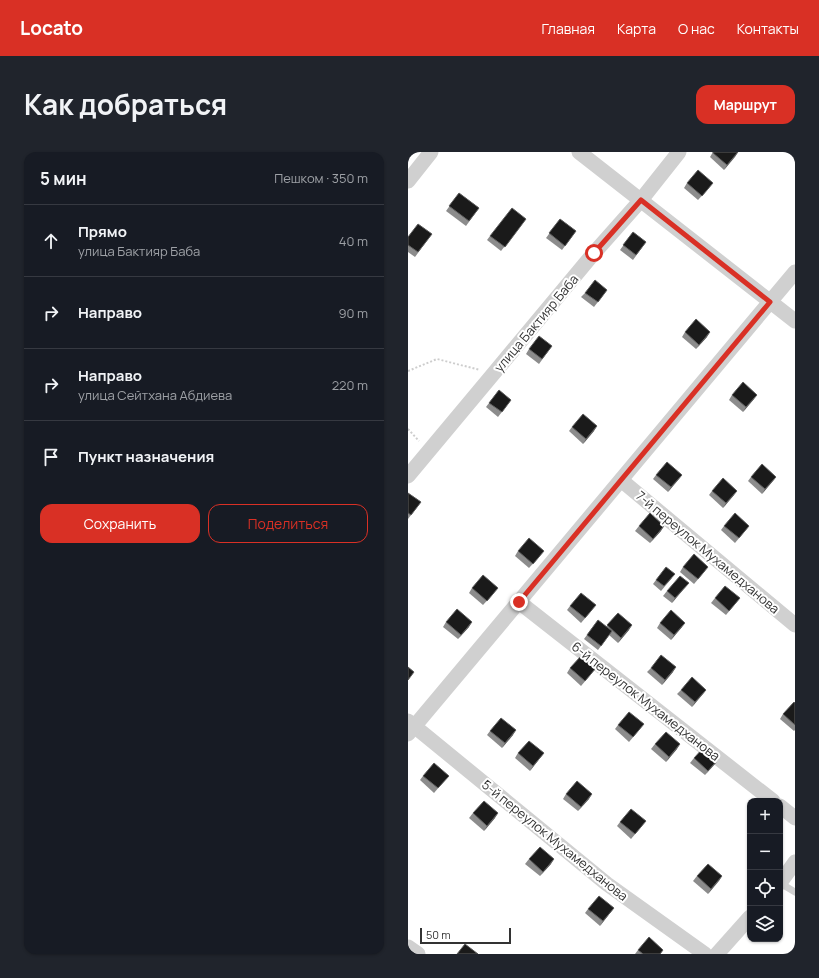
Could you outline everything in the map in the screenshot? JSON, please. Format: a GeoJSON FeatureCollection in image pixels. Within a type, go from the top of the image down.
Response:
{"type":"FeatureCollection","features":[{"type":"Feature","properties":{"kind":"street"},"geometry":{"type":"LineString","coordinates":[[408,181],[431,152]]}},
{"type":"Feature","properties":{"kind":"street"},"geometry":{"type":"LineString","coordinates":[[579,152],[795,321]]}},
{"type":"Feature","properties":{"kind":"street","name":"улица Бактияр Баба"},"geometry":{"type":"LineString","coordinates":[[408,476],[594,253],[641,200],[679,152]]}},
{"type":"Feature","properties":{"kind":"street"},"geometry":{"type":"LineString","coordinates":[[410,727],[519,602],[795,272]]}},
{"type":"Feature","properties":{"kind":"street","name":"7-й переулок Мухамедханова"},"geometry":{"type":"LineString","coordinates":[[621,480],[795,625]]}},
{"type":"Feature","properties":{"kind":"street","name":"6-й переулок Мухамедханова"},"geometry":{"type":"LineString","coordinates":[[519,602],[769,798]]}},
{"type":"Feature","properties":{"kind":"street","name":"5-й переулок Мухамедханова"},"geometry":{"type":"LineString","coordinates":[[410,727],[607,884],[705,954]]}},
{"type":"Feature","properties":{"kind":"street"},"geometry":{"type":"LineString","coordinates":[[783,808],[795,818]]}},
{"type":"Feature","properties":{"kind":"street"},"geometry":{"type":"LineString","coordinates":[[783,879],[795,862]]}},
{"type":"Feature","properties":{"kind":"street"},"geometry":{"type":"LineString","coordinates":[[717,954],[747,920]]}},
{"type":"Feature","properties":{"kind":"street"},"geometry":{"type":"LineString","coordinates":[[408,947],[418,954]]}},
{"type":"Feature","properties":{"kind":"lane"},"geometry":{"type":"LineString","coordinates":[[783,885],[795,892]]}},
{"type":"Feature","properties":{"kind":"path"},"geometry":{"type":"LineString","coordinates":[[408,371],[437,359],[494,373]]}},
{"type":"Feature","properties":{"kind":"path"},"geometry":{"type":"LineString","coordinates":[[408,429],[428,452]]}},
{"type":"Feature","properties":{"kind":"building"},"geometry":{"type":"Polygon","coordinates":[[[713,152],[738,152],[727,165],[713,152]]]}},
{"type":"Feature","properties":{"kind":"building"},"geometry":{"type":"Polygon","coordinates":[[[698,170],[713,183],[702,196],[687,183],[698,170]]]}},
{"type":"Feature","properties":{"kind":"building"},"geometry":{"type":"Polygon","coordinates":[[[459,193],[479,208],[469,221],[449,206],[459,193]]]}},
{"type":"Feature","properties":{"kind":"building"},"geometry":{"type":"Polygon","coordinates":[[[512,208],[526,219],[505,247],[490,236],[512,208]]]}},
{"type":"Feature","properties":{"kind":"building"},"geometry":{"type":"Polygon","coordinates":[[[560,219],[576,231],[565,246],[549,233],[560,219]]]}},
{"type":"Feature","properties":{"kind":"building"},"geometry":{"type":"Polygon","coordinates":[[[418,224],[432,234],[418,252],[408,245],[408,237],[418,224]]]}},
{"type":"Feature","properties":{"kind":"building"},"geometry":{"type":"Polygon","coordinates":[[[633,232],[646,242],[636,255],[623,245],[633,232]]]}},
{"type":"Feature","properties":{"kind":"building"},"geometry":{"type":"Polygon","coordinates":[[[595,280],[607,290],[598,302],[585,293],[595,280]]]}},
{"type":"Feature","properties":{"kind":"building"},"geometry":{"type":"Polygon","coordinates":[[[696,319],[710,332],[699,345],[685,332],[696,319]]]}},
{"type":"Feature","properties":{"kind":"building"},"geometry":{"type":"Polygon","coordinates":[[[539,336],[552,346],[542,359],[529,349],[539,336]]]}},
{"type":"Feature","properties":{"kind":"building"},"geometry":{"type":"Polygon","coordinates":[[[743,382],[757,395],[746,407],[732,395],[743,382]]]}},
{"type":"Feature","properties":{"kind":"building"},"geometry":{"type":"Polygon","coordinates":[[[499,390],[511,400],[502,412],[489,403],[499,390]]]}},
{"type":"Feature","properties":{"kind":"building"},"geometry":{"type":"Polygon","coordinates":[[[583,414],[597,426],[586,439],[572,427],[583,414]]]}},
{"type":"Feature","properties":{"kind":"building"},"geometry":{"type":"Polygon","coordinates":[[[667,462],[682,475],[671,487],[656,475],[667,462]]]}},
{"type":"Feature","properties":{"kind":"building"},"geometry":{"type":"Polygon","coordinates":[[[762,464],[776,477],[765,489],[751,477],[762,464]]]}},
{"type":"Feature","properties":{"kind":"building"},"geometry":{"type":"Polygon","coordinates":[[[723,478],[737,491],[726,503],[712,491],[723,478]]]}},
{"type":"Feature","properties":{"kind":"building"},"geometry":{"type":"Polygon","coordinates":[[[408,493],[421,502],[411,515],[408,513],[408,493]]]}},
{"type":"Feature","properties":{"kind":"building"},"geometry":{"type":"Polygon","coordinates":[[[650,513],[664,526],[653,539],[639,526],[650,513]]]}},
{"type":"Feature","properties":{"kind":"building"},"geometry":{"type":"Polygon","coordinates":[[[735,513],[749,526],[739,538],[724,526],[735,513]]]}},
{"type":"Feature","properties":{"kind":"building"},"geometry":{"type":"Polygon","coordinates":[[[529,538],[544,551],[533,564],[518,551],[529,538]]]}},
{"type":"Feature","properties":{"kind":"building"},"geometry":{"type":"Polygon","coordinates":[[[694,554],[708,567],[698,579],[683,567],[694,554]]]}},
{"type":"Feature","properties":{"kind":"building"},"geometry":{"type":"Polygon","coordinates":[[[666,567],[675,574],[664,586],[656,580],[666,567]]]}},
{"type":"Feature","properties":{"kind":"building"},"geometry":{"type":"Polygon","coordinates":[[[483,575],[498,588],[487,601],[472,588],[483,575]]]}},
{"type":"Feature","properties":{"kind":"building"},"geometry":{"type":"Polygon","coordinates":[[[680,576],[689,583],[675,598],[667,591],[680,576]]]}},
{"type":"Feature","properties":{"kind":"building"},"geometry":{"type":"Polygon","coordinates":[[[725,586],[740,598],[729,611],[715,598],[725,586]]]}},
{"type":"Feature","properties":{"kind":"building"},"geometry":{"type":"Polygon","coordinates":[[[581,593],[596,605],[585,618],[570,606],[581,593]]]}},
{"type":"Feature","properties":{"kind":"building"},"geometry":{"type":"Polygon","coordinates":[[[457,609],[472,622],[461,635],[446,622],[457,609]]]}},
{"type":"Feature","properties":{"kind":"building"},"geometry":{"type":"Polygon","coordinates":[[[671,610],[685,623],[674,635],[660,623],[671,610]]]}},
{"type":"Feature","properties":{"kind":"building"},"geometry":{"type":"Polygon","coordinates":[[[618,613],[632,625],[621,638],[607,625],[618,613]]]}},
{"type":"Feature","properties":{"kind":"building"},"geometry":{"type":"Polygon","coordinates":[[[598,620],[612,631],[601,646],[587,635],[598,620]]]}},
{"type":"Feature","properties":{"kind":"building"},"geometry":{"type":"Polygon","coordinates":[[[661,655],[676,667],[665,680],[651,668],[661,655]]]}},
{"type":"Feature","properties":{"kind":"building"},"geometry":{"type":"Polygon","coordinates":[[[581,656],[596,668],[585,681],[570,668],[581,656]]]}},
{"type":"Feature","properties":{"kind":"building"},"geometry":{"type":"Polygon","coordinates":[[[408,667],[414,672],[408,680],[408,667]]]}},
{"type":"Feature","properties":{"kind":"building"},"geometry":{"type":"Polygon","coordinates":[[[692,677],[706,690],[695,702],[681,690],[692,677]]]}},
{"type":"Feature","properties":{"kind":"building"},"geometry":{"type":"Polygon","coordinates":[[[794,702],[795,703],[795,725],[783,714],[794,702]]]}},
{"type":"Feature","properties":{"kind":"building"},"geometry":{"type":"Polygon","coordinates":[[[629,712],[644,724],[633,737],[618,725],[629,712]]]}},
{"type":"Feature","properties":{"kind":"building"},"geometry":{"type":"Polygon","coordinates":[[[501,718],[516,730],[505,743],[490,731],[501,718]]]}},
{"type":"Feature","properties":{"kind":"building"},"geometry":{"type":"Polygon","coordinates":[[[666,732],[680,744],[669,757],[655,744],[666,732]]]}},
{"type":"Feature","properties":{"kind":"building"},"geometry":{"type":"Polygon","coordinates":[[[529,741],[544,753],[533,766],[518,753],[529,741]]]}},
{"type":"Feature","properties":{"kind":"building"},"geometry":{"type":"Polygon","coordinates":[[[705,746],[719,758],[708,771],[694,758],[705,746]]]}},
{"type":"Feature","properties":{"kind":"building"},"geometry":{"type":"Polygon","coordinates":[[[434,763],[449,776],[438,788],[423,776],[434,763]]]}},
{"type":"Feature","properties":{"kind":"building"},"geometry":{"type":"Polygon","coordinates":[[[577,781],[592,794],[581,807],[566,794],[577,781]]]}},
{"type":"Feature","properties":{"kind":"building"},"geometry":{"type":"Polygon","coordinates":[[[484,801],[498,813],[487,826],[473,813],[484,801]]]}},
{"type":"Feature","properties":{"kind":"building"},"geometry":{"type":"Polygon","coordinates":[[[631,809],[646,821],[635,834],[620,822],[631,809]]]}},
{"type":"Feature","properties":{"kind":"building"},"geometry":{"type":"Polygon","coordinates":[[[540,847],[554,859],[543,872],[529,859],[540,847]]]}},
{"type":"Feature","properties":{"kind":"building"},"geometry":{"type":"Polygon","coordinates":[[[708,864],[722,876],[711,889],[697,876],[708,864]]]}},
{"type":"Feature","properties":{"kind":"building"},"geometry":{"type":"Polygon","coordinates":[[[599,896],[614,908],[603,921],[588,909],[599,896]]]}},
{"type":"Feature","properties":{"kind":"building"},"geometry":{"type":"Polygon","coordinates":[[[649,937],[663,950],[660,954],[643,954],[638,950],[649,937]]]}},
{"type":"Feature","properties":{"kind":"building"},"geometry":{"type":"Polygon","coordinates":[[[465,944],[478,954],[457,954],[465,944]]]}},
{"type":"Feature","properties":{"kind":"route"},"geometry":{"type":"LineString","coordinates":[[519,602],[770,302],[641,200],[594,253]]}}]}
